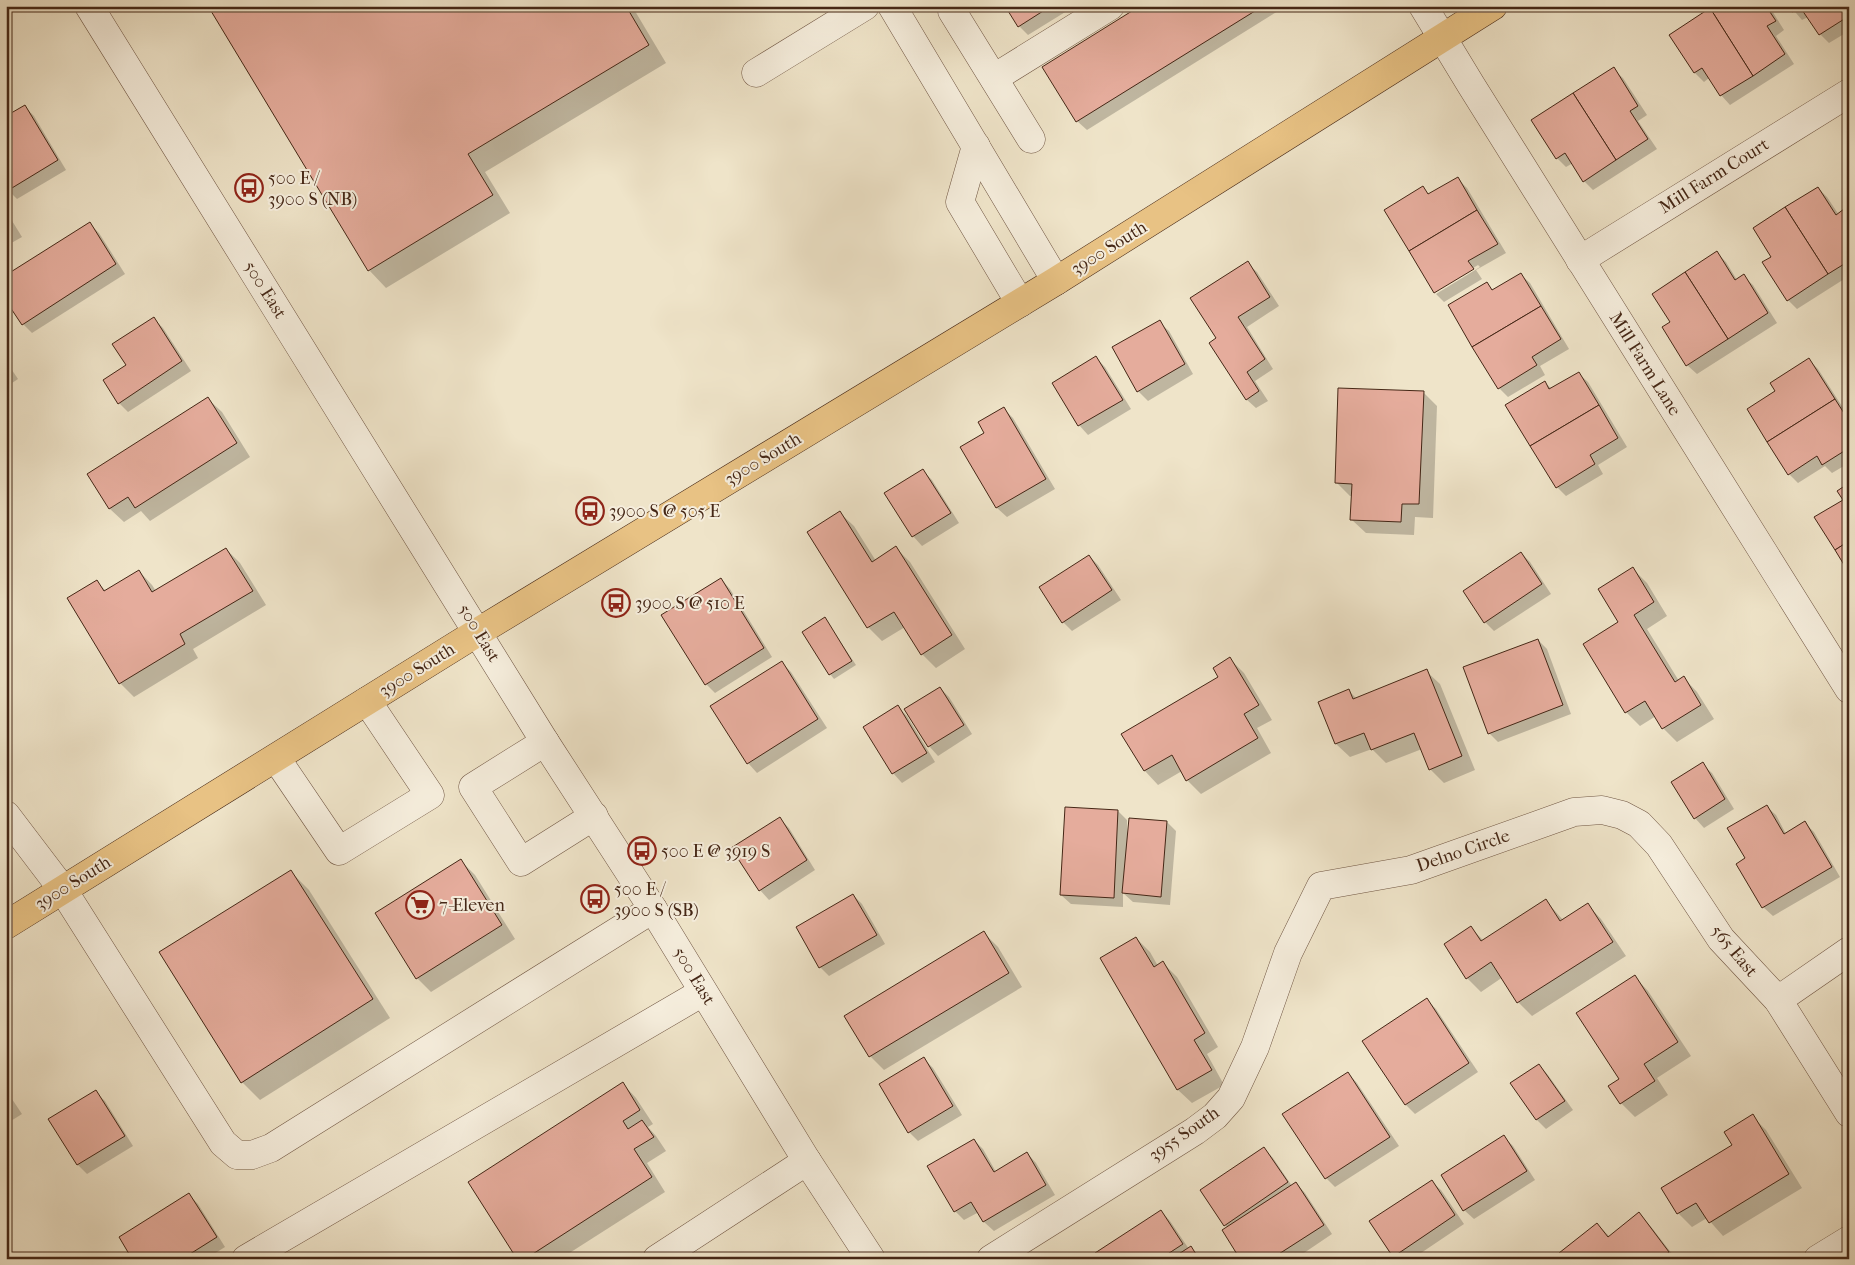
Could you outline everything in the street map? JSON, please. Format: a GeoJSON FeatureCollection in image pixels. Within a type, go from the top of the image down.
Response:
{"type":"FeatureCollection","features":[{"type":"Feature","properties":{"kind":"main road","name":"3900 South"},"geometry":{"type":"LineString","coordinates":[[6,925],[478,632],[1056,281],[1493,6]]}},
{"type":"Feature","properties":{"kind":"street","name":"500 East"},"geometry":{"type":"LineString","coordinates":[[89,6],[545,742],[653,909],[807,1161],[871,1259]]}},
{"type":"Feature","properties":{"kind":"street"},"geometry":{"type":"LineString","coordinates":[[756,73],[866,6]]}},
{"type":"Feature","properties":{"kind":"street"},"geometry":{"type":"LineString","coordinates":[[892,6],[1056,281]]}},
{"type":"Feature","properties":{"kind":"street"},"geometry":{"type":"LineString","coordinates":[[994,78],[1110,6]]}},
{"type":"Feature","properties":{"kind":"street","name":"Mill Farm Lane"},"geometry":{"type":"LineString","coordinates":[[1423,6],[1849,689]]}},
{"type":"Feature","properties":{"kind":"street"},"geometry":{"type":"LineString","coordinates":[[952,11],[1031,139]]}},
{"type":"Feature","properties":{"kind":"street","name":"Mill Farm Court"},"geometry":{"type":"LineString","coordinates":[[1580,260],[1849,93]]}},
{"type":"Feature","properties":{"kind":"street"},"geometry":{"type":"LineString","coordinates":[[976,146],[960,202],[1020,302]]}},
{"type":"Feature","properties":{"kind":"street"},"geometry":{"type":"LineString","coordinates":[[367,701],[430,795]]}},
{"type":"Feature","properties":{"kind":"street"},"geometry":{"type":"LineString","coordinates":[[276,758],[339,851],[430,795],[453,794],[472,786],[545,742]]}},
{"type":"Feature","properties":{"kind":"street"},"geometry":{"type":"LineString","coordinates":[[472,786],[521,862],[594,816]]}},
{"type":"Feature","properties":{"kind":"street","name":"Delno Circle"},"geometry":{"type":"LineString","coordinates":[[1322,886],[1411,870],[1574,812],[1602,810]]}},
{"type":"Feature","properties":{"kind":"street","name":"565 East"},"geometry":{"type":"LineString","coordinates":[[1602,810],[1622,815],[1640,824],[1659,845],[1721,939],[1778,1000],[1849,1113]]}},
{"type":"Feature","properties":{"kind":"street"},"geometry":{"type":"LineString","coordinates":[[6,815],[63,890],[223,1143],[237,1155],[252,1155],[270,1148],[653,909]]}},
{"type":"Feature","properties":{"kind":"street","name":"3955 South"},"geometry":{"type":"LineString","coordinates":[[991,1259],[1195,1131],[1215,1116],[1226,1104],[1231,1098],[1255,1047],[1288,953],[1322,886]]}},
{"type":"Feature","properties":{"kind":"street"},"geometry":{"type":"LineString","coordinates":[[1778,1000],[1849,951]]}},
{"type":"Feature","properties":{"kind":"street"},"geometry":{"type":"LineString","coordinates":[[246,1259],[703,992]]}},
{"type":"Feature","properties":{"kind":"street"},"geometry":{"type":"LineString","coordinates":[[657,1259],[807,1161]]}},
{"type":"Feature","properties":{"kind":"street"},"geometry":{"type":"LineString","coordinates":[[1818,1259],[1849,1240]]}},
{"type":"Feature","properties":{"kind":"building"},"geometry":{"type":"Polygon","coordinates":[[[208,6],[626,6],[649,45],[468,154],[493,195],[368,271],[208,6]]]}},
{"type":"Feature","properties":{"kind":"building"},"geometry":{"type":"Polygon","coordinates":[[[1005,6],[1051,6],[1018,27],[1005,6]]]}},
{"type":"Feature","properties":{"kind":"building"},"geometry":{"type":"Polygon","coordinates":[[[1140,6],[1263,6],[1076,122],[1042,67],[1140,6]]]}},
{"type":"Feature","properties":{"kind":"building"},"geometry":{"type":"Polygon","coordinates":[[[1713,6],[1766,6],[1776,21],[1767,26],[1785,54],[1753,76],[1710,8],[1713,6]]]}},
{"type":"Feature","properties":{"kind":"building"},"geometry":{"type":"Polygon","coordinates":[[[1788,6],[1846,6],[1849,10],[1849,16],[1819,35],[1800,7],[1792,12],[1788,6]]]}},
{"type":"Feature","properties":{"kind":"building"},"geometry":{"type":"Polygon","coordinates":[[[1710,8],[1753,76],[1720,96],[1702,68],[1694,73],[1669,35],[1710,8]]]}},
{"type":"Feature","properties":{"kind":"building"},"geometry":{"type":"Polygon","coordinates":[[[1614,67],[1638,106],[1630,111],[1648,139],[1616,160],[1573,93],[1614,67]]]}},
{"type":"Feature","properties":{"kind":"building"},"geometry":{"type":"Polygon","coordinates":[[[1573,93],[1616,160],[1583,182],[1565,153],[1556,159],[1531,120],[1573,93]]]}},
{"type":"Feature","properties":{"kind":"building"},"geometry":{"type":"Polygon","coordinates":[[[25,105],[58,160],[7,191],[6,116],[25,105]]]}},
{"type":"Feature","properties":{"kind":"building"},"geometry":{"type":"Polygon","coordinates":[[[1458,177],[1477,210],[1409,251],[1384,210],[1423,186],[1428,194],[1458,177]]]}},
{"type":"Feature","properties":{"kind":"building"},"geometry":{"type":"Polygon","coordinates":[[[1818,187],[1836,215],[1844,209],[1849,216],[1849,261],[1828,274],[1785,207],[1818,187]]]}},
{"type":"Feature","properties":{"kind":"building"},"geometry":{"type":"Polygon","coordinates":[[[1785,207],[1828,274],[1787,301],[1762,262],[1771,257],[1753,228],[1785,207]]]}},
{"type":"Feature","properties":{"kind":"building"},"geometry":{"type":"Polygon","coordinates":[[[1477,210],[1498,244],[1468,261],[1474,269],[1434,293],[1409,251],[1477,210]]]}},
{"type":"Feature","properties":{"kind":"building"},"geometry":{"type":"Polygon","coordinates":[[[90,222],[116,264],[22,325],[6,301],[6,275],[90,222]]]}},
{"type":"Feature","properties":{"kind":"building"},"geometry":{"type":"Polygon","coordinates":[[[1717,251],[1735,280],[1744,274],[1768,313],[1728,339],[1685,272],[1717,251]]]}},
{"type":"Feature","properties":{"kind":"building"},"geometry":{"type":"Polygon","coordinates":[[[1248,261],[1270,297],[1238,317],[1265,359],[1247,372],[1259,391],[1246,400],[1209,343],[1216,338],[1190,298],[1248,261]]]}},
{"type":"Feature","properties":{"kind":"building"},"geometry":{"type":"Polygon","coordinates":[[[1685,272],[1728,339],[1686,366],[1662,327],[1670,322],[1652,294],[1685,272]]]}},
{"type":"Feature","properties":{"kind":"building"},"geometry":{"type":"Polygon","coordinates":[[[1521,273],[1541,306],[1472,347],[1448,305],[1487,282],[1492,290],[1521,273]]]}},
{"type":"Feature","properties":{"kind":"building"},"geometry":{"type":"Polygon","coordinates":[[[1541,306],[1561,339],[1532,357],[1537,365],[1498,389],[1472,347],[1541,306]]]}},
{"type":"Feature","properties":{"kind":"building"},"geometry":{"type":"Polygon","coordinates":[[[154,317],[182,361],[118,404],[103,380],[126,365],[112,344],[154,317]]]}},
{"type":"Feature","properties":{"kind":"building"},"geometry":{"type":"Polygon","coordinates":[[[1160,320],[1185,364],[1137,392],[1112,347],[1160,320]]]}},
{"type":"Feature","properties":{"kind":"building"},"geometry":{"type":"Polygon","coordinates":[[[1096,356],[1123,400],[1078,426],[1052,383],[1096,356]]]}},
{"type":"Feature","properties":{"kind":"building"},"geometry":{"type":"Polygon","coordinates":[[[1809,358],[1835,399],[1767,442],[1747,409],[1775,391],[1770,383],[1809,358]]]}},
{"type":"Feature","properties":{"kind":"building"},"geometry":{"type":"Polygon","coordinates":[[[1579,372],[1599,405],[1530,446],[1505,405],[1545,381],[1549,389],[1579,372]]]}},
{"type":"Feature","properties":{"kind":"building"},"geometry":{"type":"Polygon","coordinates":[[[1338,388],[1424,391],[1419,504],[1402,504],[1401,522],[1350,520],[1352,484],[1335,483],[1338,388]]]}},
{"type":"Feature","properties":{"kind":"building"},"geometry":{"type":"Polygon","coordinates":[[[208,397],[237,443],[135,508],[128,497],[109,509],[87,474],[208,397]]]}},
{"type":"Feature","properties":{"kind":"building"},"geometry":{"type":"Polygon","coordinates":[[[1835,399],[1849,421],[1849,448],[1822,465],[1817,456],[1788,475],[1767,442],[1835,399]]]}},
{"type":"Feature","properties":{"kind":"building"},"geometry":{"type":"Polygon","coordinates":[[[1599,405],[1618,438],[1590,455],[1595,464],[1556,488],[1530,446],[1599,405]]]}},
{"type":"Feature","properties":{"kind":"building"},"geometry":{"type":"Polygon","coordinates":[[[1004,407],[1046,479],[996,508],[960,447],[984,433],[978,422],[1004,407]]]}},
{"type":"Feature","properties":{"kind":"building"},"geometry":{"type":"Polygon","coordinates":[[[923,469],[951,513],[912,537],[884,493],[923,469]]]}},
{"type":"Feature","properties":{"kind":"building"},"geometry":{"type":"Polygon","coordinates":[[[1849,483],[1849,541],[1835,550],[1814,517],[1843,500],[1837,491],[1849,483]]]}},
{"type":"Feature","properties":{"kind":"building"},"geometry":{"type":"Polygon","coordinates":[[[840,511],[872,562],[896,546],[952,635],[921,655],[894,612],[867,628],[807,532],[840,511]]]}},
{"type":"Feature","properties":{"kind":"building"},"geometry":{"type":"Polygon","coordinates":[[[1849,541],[1849,573],[1835,550],[1849,541]]]}},
{"type":"Feature","properties":{"kind":"building"},"geometry":{"type":"Polygon","coordinates":[[[226,548],[253,591],[180,634],[185,644],[119,684],[67,598],[97,580],[104,591],[139,570],[152,592],[226,548]]]}},
{"type":"Feature","properties":{"kind":"building"},"geometry":{"type":"Polygon","coordinates":[[[1521,552],[1542,584],[1484,623],[1463,591],[1521,552]]]}},
{"type":"Feature","properties":{"kind":"building"},"geometry":{"type":"Polygon","coordinates":[[[1089,555],[1112,590],[1062,623],[1039,587],[1089,555]]]}},
{"type":"Feature","properties":{"kind":"building"},"geometry":{"type":"Polygon","coordinates":[[[1633,567],[1654,602],[1634,615],[1675,682],[1684,676],[1701,705],[1662,729],[1645,701],[1625,713],[1583,644],[1618,622],[1598,589],[1633,567]]]}},
{"type":"Feature","properties":{"kind":"building"},"geometry":{"type":"Polygon","coordinates":[[[721,578],[764,648],[705,685],[661,615],[721,578]]]}},
{"type":"Feature","properties":{"kind":"building"},"geometry":{"type":"Polygon","coordinates":[[[825,617],[852,661],[829,675],[802,632],[825,617]]]}},
{"type":"Feature","properties":{"kind":"building"},"geometry":{"type":"Polygon","coordinates":[[[1538,639],[1563,705],[1488,734],[1463,667],[1538,639]]]}},
{"type":"Feature","properties":{"kind":"building"},"geometry":{"type":"Polygon","coordinates":[[[1230,657],[1259,705],[1244,714],[1258,738],[1186,781],[1172,755],[1144,771],[1121,734],[1218,677],[1213,668],[1230,657]]]}},
{"type":"Feature","properties":{"kind":"building"},"geometry":{"type":"Polygon","coordinates":[[[782,661],[818,719],[747,764],[710,706],[782,661]]]}},
{"type":"Feature","properties":{"kind":"building"},"geometry":{"type":"Polygon","coordinates":[[[1427,669],[1462,756],[1429,770],[1414,733],[1371,750],[1364,733],[1335,744],[1318,702],[1349,689],[1353,699],[1427,669]]]}},
{"type":"Feature","properties":{"kind":"building"},"geometry":{"type":"Polygon","coordinates":[[[940,687],[964,725],[928,747],[904,709],[940,687]]]}},
{"type":"Feature","properties":{"kind":"building"},"geometry":{"type":"Polygon","coordinates":[[[898,705],[927,753],[892,774],[863,727],[898,705]]]}},
{"type":"Feature","properties":{"kind":"building"},"geometry":{"type":"Polygon","coordinates":[[[1703,762],[1725,799],[1694,819],[1671,782],[1703,762]]]}},
{"type":"Feature","properties":{"kind":"building"},"geometry":{"type":"Polygon","coordinates":[[[1767,805],[1784,834],[1805,821],[1832,867],[1762,908],[1736,864],[1745,858],[1727,828],[1767,805]]]}},
{"type":"Feature","properties":{"kind":"building"},"geometry":{"type":"Polygon","coordinates":[[[1065,807],[1118,810],[1114,898],[1060,895],[1065,807]]]}},
{"type":"Feature","properties":{"kind":"building"},"geometry":{"type":"Polygon","coordinates":[[[780,817],[807,860],[759,891],[731,848],[780,817]]]}},
{"type":"Feature","properties":{"kind":"building"},"geometry":{"type":"Polygon","coordinates":[[[1129,818],[1167,821],[1161,897],[1122,893],[1129,818]]]}},
{"type":"Feature","properties":{"kind":"building"},"geometry":{"type":"Polygon","coordinates":[[[461,859],[502,925],[416,979],[375,913],[461,859]]]}},
{"type":"Feature","properties":{"kind":"building"},"geometry":{"type":"Polygon","coordinates":[[[291,870],[373,999],[241,1083],[159,952],[291,870]]]}},
{"type":"Feature","properties":{"kind":"building"},"geometry":{"type":"Polygon","coordinates":[[[853,894],[877,935],[819,968],[796,927],[853,894]]]}},
{"type":"Feature","properties":{"kind":"building"},"geometry":{"type":"Polygon","coordinates":[[[1546,899],[1560,921],[1588,903],[1613,942],[1517,1003],[1491,962],[1466,979],[1444,944],[1471,926],[1481,941],[1546,899]]]}},
{"type":"Feature","properties":{"kind":"building"},"geometry":{"type":"Polygon","coordinates":[[[984,931],[1009,973],[869,1057],[844,1016],[984,931]]]}},
{"type":"Feature","properties":{"kind":"building"},"geometry":{"type":"Polygon","coordinates":[[[1136,937],[1154,967],[1163,961],[1205,1033],[1194,1040],[1212,1070],[1177,1090],[1100,958],[1136,937]]]}},
{"type":"Feature","properties":{"kind":"building"},"geometry":{"type":"Polygon","coordinates":[[[1635,975],[1678,1042],[1644,1064],[1655,1081],[1620,1104],[1608,1086],[1619,1079],[1576,1013],[1635,975]]]}},
{"type":"Feature","properties":{"kind":"building"},"geometry":{"type":"Polygon","coordinates":[[[1427,998],[1469,1063],[1405,1105],[1362,1041],[1427,998]]]}},
{"type":"Feature","properties":{"kind":"building"},"geometry":{"type":"Polygon","coordinates":[[[924,1057],[953,1106],[908,1133],[879,1084],[924,1057]]]}},
{"type":"Feature","properties":{"kind":"building"},"geometry":{"type":"Polygon","coordinates":[[[1539,1064],[1565,1101],[1536,1120],[1510,1083],[1539,1064]]]}},
{"type":"Feature","properties":{"kind":"building"},"geometry":{"type":"Polygon","coordinates":[[[1348,1072],[1390,1137],[1325,1179],[1282,1114],[1348,1072]]]}},
{"type":"Feature","properties":{"kind":"building"},"geometry":{"type":"Polygon","coordinates":[[[623,1082],[640,1110],[623,1121],[628,1129],[642,1120],[654,1137],[634,1149],[652,1177],[525,1259],[517,1259],[468,1182],[623,1082]]]}},
{"type":"Feature","properties":{"kind":"building"},"geometry":{"type":"Polygon","coordinates":[[[96,1090],[125,1136],[77,1165],[48,1119],[96,1090]]]}},
{"type":"Feature","properties":{"kind":"building"},"geometry":{"type":"Polygon","coordinates":[[[1753,1114],[1789,1174],[1709,1223],[1696,1203],[1677,1214],[1661,1188],[1732,1145],[1724,1132],[1753,1114]]]}},
{"type":"Feature","properties":{"kind":"building"},"geometry":{"type":"Polygon","coordinates":[[[1504,1135],[1527,1171],[1463,1211],[1441,1175],[1504,1135]]]}},
{"type":"Feature","properties":{"kind":"building"},"geometry":{"type":"Polygon","coordinates":[[[974,1139],[994,1172],[1027,1152],[1046,1185],[983,1222],[971,1202],[954,1212],[927,1166],[974,1139]]]}},
{"type":"Feature","properties":{"kind":"building"},"geometry":{"type":"Polygon","coordinates":[[[1264,1147],[1288,1182],[1224,1226],[1200,1190],[1264,1147]]]}},
{"type":"Feature","properties":{"kind":"building"},"geometry":{"type":"Polygon","coordinates":[[[1432,1180],[1455,1215],[1393,1257],[1369,1221],[1432,1180]]]}},
{"type":"Feature","properties":{"kind":"building"},"geometry":{"type":"Polygon","coordinates":[[[1296,1182],[1324,1225],[1271,1259],[1240,1259],[1222,1230],[1296,1182]]]}},
{"type":"Feature","properties":{"kind":"building"},"geometry":{"type":"Polygon","coordinates":[[[189,1193],[217,1237],[182,1259],[132,1259],[119,1237],[189,1193]]]}},
{"type":"Feature","properties":{"kind":"building"},"geometry":{"type":"Polygon","coordinates":[[[1161,1210],[1183,1244],[1160,1259],[1098,1259],[1095,1253],[1161,1210]]]}},
{"type":"Feature","properties":{"kind":"building"},"geometry":{"type":"Polygon","coordinates":[[[1639,1212],[1669,1252],[1661,1259],[1563,1259],[1559,1253],[1597,1223],[1608,1237],[1639,1212]]]}},
{"type":"Feature","properties":{"kind":"building"},"geometry":{"type":"Polygon","coordinates":[[[1191,1246],[1199,1259],[1171,1259],[1191,1246]]]}},
{"type":"Feature","properties":{"kind":"place","name":"500 E / 3900 S (NB)"},"geometry":{"type":"Point","coordinates":[249,188]}},
{"type":"Feature","properties":{"kind":"place","name":"3900 S @ 505 E"},"geometry":{"type":"Point","coordinates":[590,511]}},
{"type":"Feature","properties":{"kind":"place","name":"3900 S @ 510 E"},"geometry":{"type":"Point","coordinates":[616,603]}},
{"type":"Feature","properties":{"kind":"place","name":"500 E @ 3919 S"},"geometry":{"type":"Point","coordinates":[642,851]}},
{"type":"Feature","properties":{"kind":"place","name":"500 E / 3900 S (SB)"},"geometry":{"type":"Point","coordinates":[595,899]}},
{"type":"Feature","properties":{"kind":"place","name":"7-Eleven"},"geometry":{"type":"Point","coordinates":[420,905]}}]}
